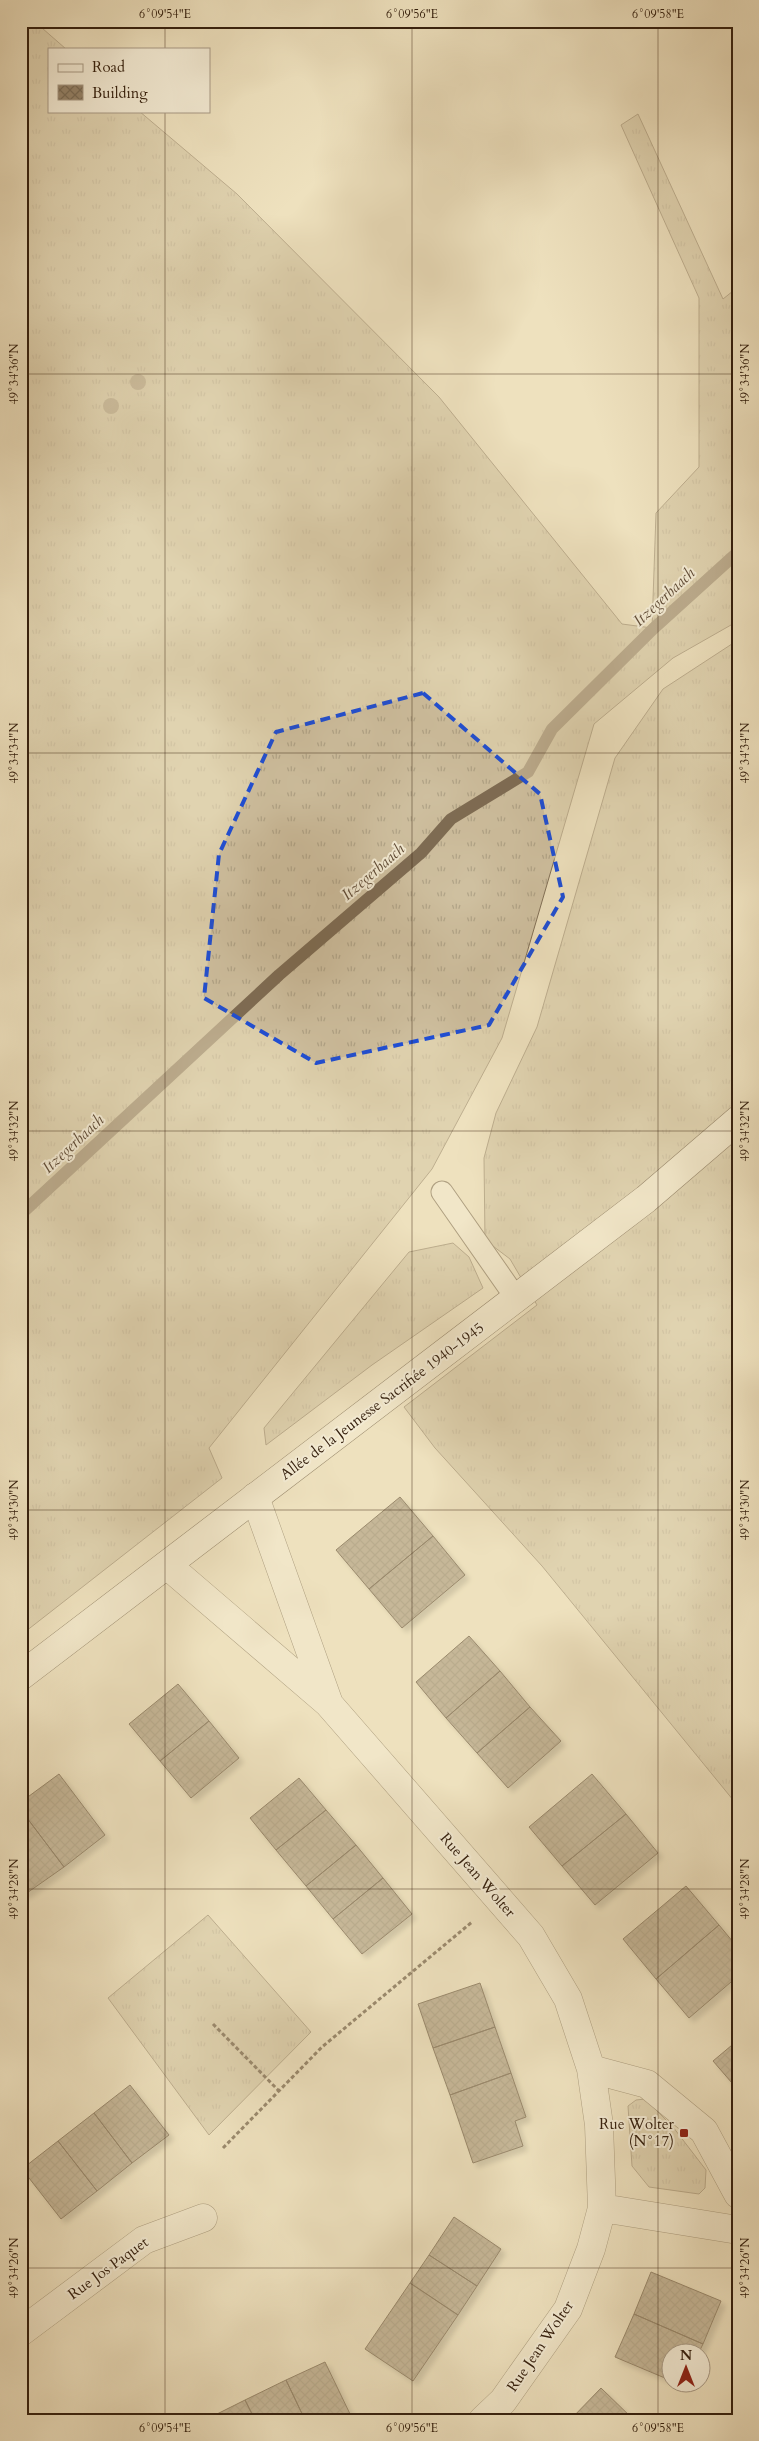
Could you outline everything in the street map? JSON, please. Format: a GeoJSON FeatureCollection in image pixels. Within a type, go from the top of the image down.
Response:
{"type":"FeatureCollection","features":[{"type":"Feature","properties":{"kind":"street","name":"Allée de la Jeunesse Sacrifiée 1940-1945"},"geometry":{"type":"LineString","coordinates":[[21,1676],[646,1199],[738,1120]]}},
{"type":"Feature","properties":{"kind":"street","name":"Rue Jean Wolter"},"geometry":{"type":"LineString","coordinates":[[255,1497],[328,1702]]}},
{"type":"Feature","properties":{"kind":"street","name":"Rue Jean Wolter"},"geometry":{"type":"LineString","coordinates":[[167,1566],[328,1702],[531,1936],[568,1999],[591,2069],[598,2125],[602,2208],[591,2249],[568,2309],[503,2401],[483,2420]]}},
{"type":"Feature","properties":{"kind":"street"},"geometry":{"type":"LineString","coordinates":[[591,2069],[647,2084],[704,2131],[738,2194]]}},
{"type":"Feature","properties":{"kind":"street"},"geometry":{"type":"LineString","coordinates":[[602,2208],[738,2230]]}},
{"type":"Feature","properties":{"kind":"street","name":"Rue Jos Paquet"},"geometry":{"type":"LineString","coordinates":[[21,2332],[144,2240],[202,2218]]}},
{"type":"Feature","properties":{"kind":"lane"},"geometry":{"type":"LineString","coordinates":[[442,1192],[516,1298]]}},
{"type":"Feature","properties":{"kind":"path"},"geometry":{"type":"LineString","coordinates":[[223,2148],[322,2047],[472,1922]]}},
{"type":"Feature","properties":{"kind":"path"},"geometry":{"type":"LineString","coordinates":[[213,2024],[279,2090]]}},
{"type":"Feature","properties":{"kind":"highlighted area"},"geometry":{"type":"Polygon","coordinates":[[[423,693],[540,794],[563,897],[489,1025],[316,1063],[204,998],[219,854],[276,732],[423,693]]]}},
{"type":"Feature","properties":{"kind":"green space"},"geometry":{"type":"Polygon","coordinates":[[[21,21],[34,21],[65,48],[48,48],[48,112],[140,112],[237,194],[439,397],[622,624],[652,628],[656,513],[699,467],[699,298],[621,125],[638,114],[723,299],[738,287],[738,621],[673,658],[594,724],[502,1038],[432,1169],[209,1448],[222,1478],[21,1635],[21,21]]]}},
{"type":"Feature","properties":{"kind":"green space"},"geometry":{"type":"Polygon","coordinates":[[[738,640],[738,1806],[542,1566],[435,1448],[404,1407],[537,1305],[510,1259],[485,1240],[484,1158],[496,1113],[537,1027],[615,758],[663,689],[738,640]]]}},
{"type":"Feature","properties":{"kind":"green space"},"geometry":{"type":"Polygon","coordinates":[[[453,1243],[469,1257],[483,1288],[372,1365],[266,1445],[264,1428],[409,1252],[453,1243]]]}},
{"type":"Feature","properties":{"kind":"green space"},"geometry":{"type":"Polygon","coordinates":[[[208,1915],[311,2032],[209,2135],[108,1998],[208,1915]]]}},
{"type":"Feature","properties":{"kind":"green space"},"geometry":{"type":"Polygon","coordinates":[[[645,2099],[673,2127],[706,2170],[705,2188],[699,2194],[649,2187],[632,2166],[628,2106],[636,2100],[645,2099]]]}},
{"type":"Feature","properties":{"kind":"building"},"geometry":{"type":"Polygon","coordinates":[[[400,1497],[433,1536],[369,1589],[336,1550],[400,1497]]]}},
{"type":"Feature","properties":{"kind":"building"},"geometry":{"type":"Polygon","coordinates":[[[433,1536],[465,1575],[402,1628],[369,1589],[433,1536]]]}},
{"type":"Feature","properties":{"kind":"building"},"geometry":{"type":"Polygon","coordinates":[[[469,1636],[500,1671],[446,1718],[416,1682],[469,1636]]]}},
{"type":"Feature","properties":{"kind":"building"},"geometry":{"type":"Polygon","coordinates":[[[500,1671],[530,1707],[477,1753],[446,1718],[500,1671]]]}},
{"type":"Feature","properties":{"kind":"building"},"geometry":{"type":"Polygon","coordinates":[[[178,1684],[209,1721],[160,1761],[129,1724],[178,1684]]]}},
{"type":"Feature","properties":{"kind":"building"},"geometry":{"type":"Polygon","coordinates":[[[530,1707],[561,1741],[508,1788],[477,1753],[530,1707]]]}},
{"type":"Feature","properties":{"kind":"building"},"geometry":{"type":"Polygon","coordinates":[[[209,1721],[239,1758],[191,1798],[160,1761],[209,1721]]]}},
{"type":"Feature","properties":{"kind":"building"},"geometry":{"type":"Polygon","coordinates":[[[59,1774],[105,1835],[64,1867],[21,1810],[21,1802],[59,1774]]]}},
{"type":"Feature","properties":{"kind":"building"},"geometry":{"type":"Polygon","coordinates":[[[592,1774],[626,1814],[562,1866],[529,1827],[592,1774]]]}},
{"type":"Feature","properties":{"kind":"building"},"geometry":{"type":"Polygon","coordinates":[[[299,1778],[326,1810],[276,1850],[250,1818],[299,1778]]]}},
{"type":"Feature","properties":{"kind":"building"},"geometry":{"type":"Polygon","coordinates":[[[21,1810],[64,1867],[24,1895],[21,1891],[21,1810]]]}},
{"type":"Feature","properties":{"kind":"building"},"geometry":{"type":"Polygon","coordinates":[[[326,1810],[356,1845],[306,1886],[276,1850],[326,1810]]]}},
{"type":"Feature","properties":{"kind":"building"},"geometry":{"type":"Polygon","coordinates":[[[626,1814],[658,1853],[595,1905],[562,1866],[626,1814]]]}},
{"type":"Feature","properties":{"kind":"building"},"geometry":{"type":"Polygon","coordinates":[[[356,1845],[383,1878],[333,1919],[306,1886],[356,1845]]]}},
{"type":"Feature","properties":{"kind":"building"},"geometry":{"type":"Polygon","coordinates":[[[383,1878],[412,1914],[362,1954],[333,1919],[383,1878]]]}},
{"type":"Feature","properties":{"kind":"building"},"geometry":{"type":"Polygon","coordinates":[[[686,1886],[719,1925],[656,1979],[623,1939],[686,1886]]]}},
{"type":"Feature","properties":{"kind":"building"},"geometry":{"type":"Polygon","coordinates":[[[719,1925],[738,1948],[738,1976],[689,2018],[656,1979],[719,1925]]]}},
{"type":"Feature","properties":{"kind":"building"},"geometry":{"type":"Polygon","coordinates":[[[480,1983],[495,2027],[433,2048],[418,2004],[480,1983]]]}},
{"type":"Feature","properties":{"kind":"building"},"geometry":{"type":"Polygon","coordinates":[[[495,2027],[511,2073],[450,2095],[433,2048],[495,2027]]]}},
{"type":"Feature","properties":{"kind":"building"},"geometry":{"type":"Polygon","coordinates":[[[738,2040],[738,2090],[713,2061],[738,2040]]]}},
{"type":"Feature","properties":{"kind":"building"},"geometry":{"type":"Polygon","coordinates":[[[511,2073],[526,2117],[515,2121],[523,2146],[473,2163],[450,2095],[511,2073]]]}},
{"type":"Feature","properties":{"kind":"building"},"geometry":{"type":"Polygon","coordinates":[[[130,2085],[169,2135],[132,2163],[94,2113],[130,2085]]]}},
{"type":"Feature","properties":{"kind":"building"},"geometry":{"type":"Polygon","coordinates":[[[94,2113],[132,2163],[97,2191],[58,2141],[94,2113]]]}},
{"type":"Feature","properties":{"kind":"building"},"geometry":{"type":"Polygon","coordinates":[[[58,2141],[97,2191],[61,2219],[22,2169],[58,2141]]]}},
{"type":"Feature","properties":{"kind":"building"},"geometry":{"type":"Polygon","coordinates":[[[454,2217],[501,2249],[477,2286],[429,2255],[454,2217]]]}},
{"type":"Feature","properties":{"kind":"building"},"geometry":{"type":"Polygon","coordinates":[[[429,2255],[477,2286],[458,2315],[410,2283],[429,2255]]]}},
{"type":"Feature","properties":{"kind":"building"},"geometry":{"type":"Polygon","coordinates":[[[651,2272],[721,2301],[703,2344],[634,2314],[651,2272]]]}},
{"type":"Feature","properties":{"kind":"building"},"geometry":{"type":"Polygon","coordinates":[[[410,2283],[458,2315],[413,2381],[365,2349],[410,2283]]]}},
{"type":"Feature","properties":{"kind":"building"},"geometry":{"type":"Polygon","coordinates":[[[634,2314],[703,2344],[662,2344],[662,2377],[615,2357],[634,2314]]]}},
{"type":"Feature","properties":{"kind":"building"},"geometry":{"type":"Polygon","coordinates":[[[325,2362],[351,2416],[344,2420],[305,2420],[286,2380],[325,2362]]]}},
{"type":"Feature","properties":{"kind":"building"},"geometry":{"type":"Polygon","coordinates":[[[286,2380],[305,2420],[255,2420],[245,2400],[286,2380]]]}},
{"type":"Feature","properties":{"kind":"building"},"geometry":{"type":"Polygon","coordinates":[[[601,2388],[634,2420],[570,2420],[601,2388]]]}},
{"type":"Feature","properties":{"kind":"building"},"geometry":{"type":"Polygon","coordinates":[[[245,2400],[255,2420],[205,2420],[245,2400]]]}},
{"type":"Feature","properties":{"kind":"waterway","name":"Itzegerbaach"},"geometry":{"type":"LineString","coordinates":[[21,1214],[279,975],[421,853],[451,819],[528,772],[552,729],[653,629],[738,552]]}},
{"type":"Feature","properties":{"kind":"place","name":"Rue Wolter (N°17)"},"geometry":{"type":"Point","coordinates":[684,2133]}}]}
